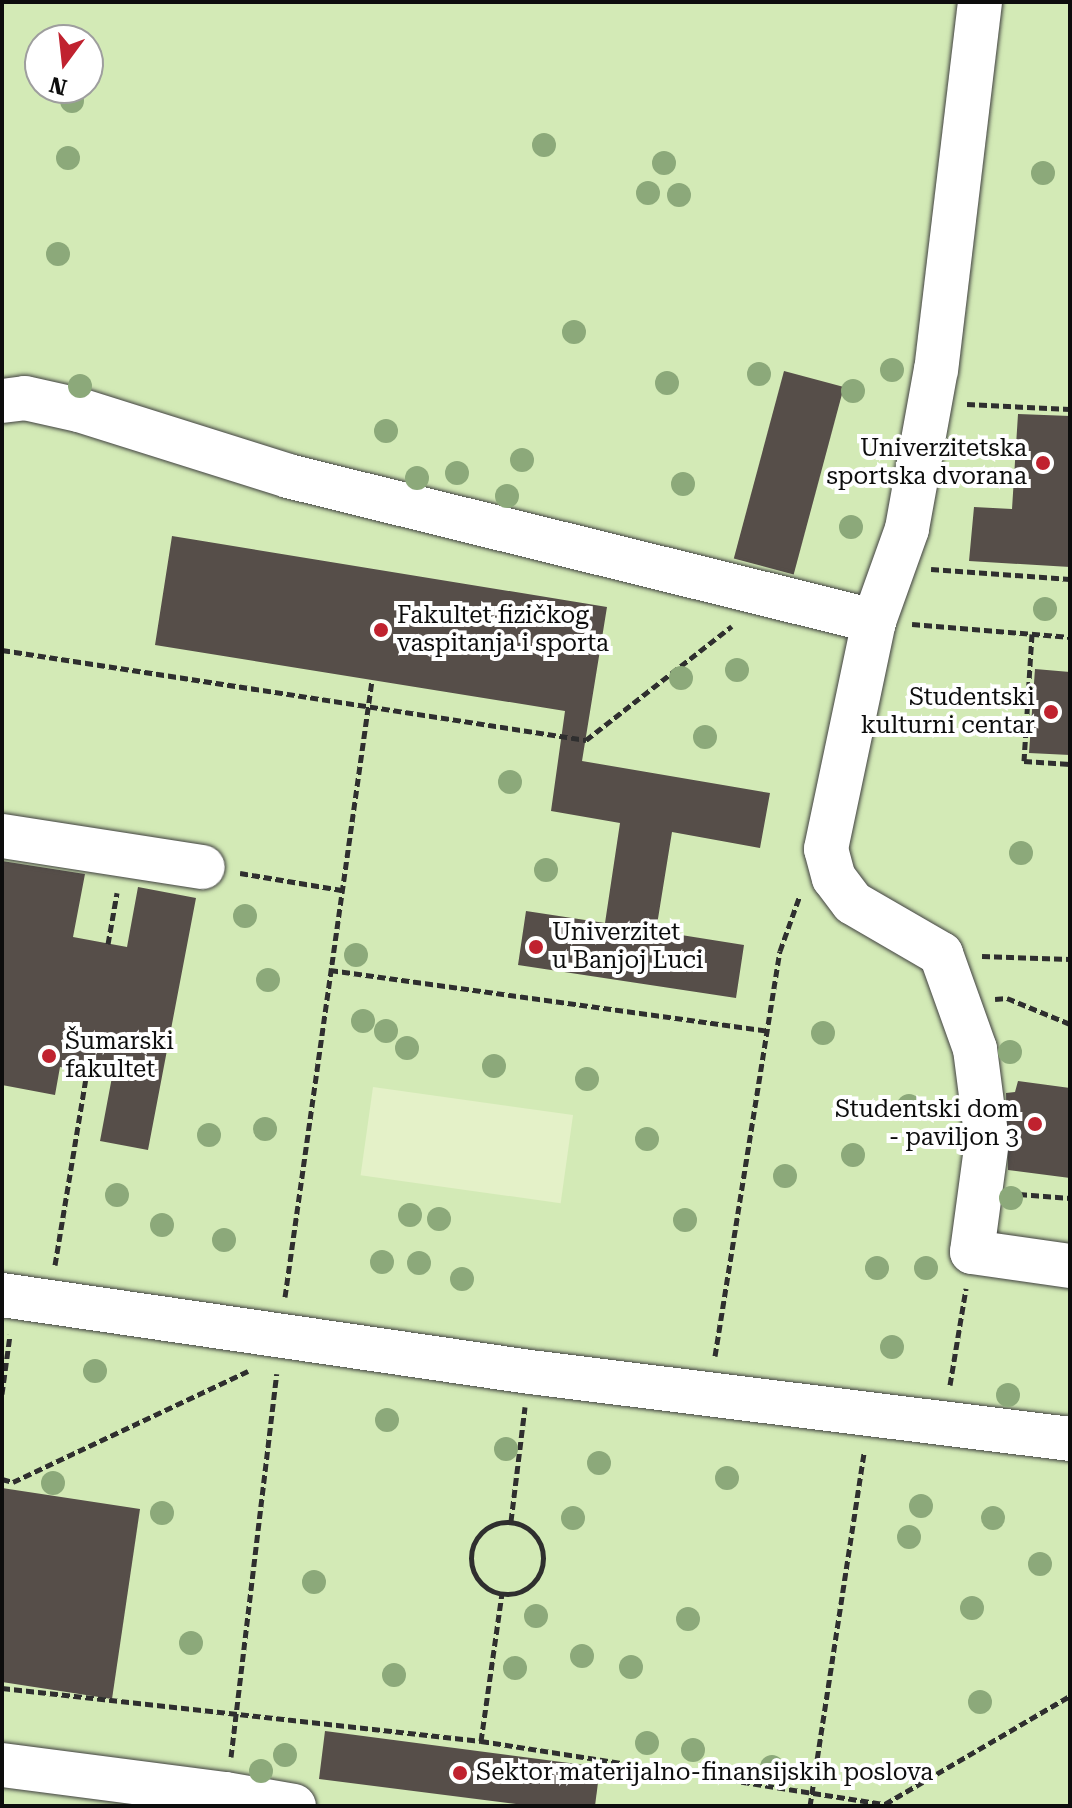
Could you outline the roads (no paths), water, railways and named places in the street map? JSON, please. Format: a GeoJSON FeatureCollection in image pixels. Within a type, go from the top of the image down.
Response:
{"type":"FeatureCollection","features":[{"type":"Feature","properties":{"kind":"street"},"geometry":{"type":"LineString","coordinates":[[980,2],[930,402],[907,529],[874,621],[826,849],[834,878],[853,903],[941,954],[964,1017],[986,1096],[980,1191],[972,1252],[1070,1266]]}},
{"type":"Feature","properties":{"kind":"street"},"geometry":{"type":"LineString","coordinates":[[2,401],[25,398],[79,410],[288,476],[874,621]]}},
{"type":"Feature","properties":{"kind":"street"},"geometry":{"type":"LineString","coordinates":[[2,836],[203,867]]}},
{"type":"Feature","properties":{"kind":"street"},"geometry":{"type":"LineString","coordinates":[[22,1299],[279,1348],[530,1372],[1070,1439]]}},
{"type":"Feature","properties":{"kind":"street"},"geometry":{"type":"LineString","coordinates":[[2,1765],[225,1800],[294,1806]]}},
{"type":"Feature","properties":{"kind":"place","name":"Univerzitetska sportska dvorana"},"geometry":{"type":"Point","coordinates":[1043,463]}},
{"type":"Feature","properties":{"kind":"place","name":"Fakultet fizičkog vaspitanja i sporta"},"geometry":{"type":"Point","coordinates":[381,630]}},
{"type":"Feature","properties":{"kind":"place","name":"Studentski kulturni centar"},"geometry":{"type":"Point","coordinates":[1051,712]}},
{"type":"Feature","properties":{"kind":"place","name":"Univerzitet u Banjoj Luci"},"geometry":{"type":"Point","coordinates":[536,947]}},
{"type":"Feature","properties":{"kind":"place","name":"Šumarski fakultet"},"geometry":{"type":"Point","coordinates":[49,1056]}},
{"type":"Feature","properties":{"kind":"place","name":"Studentski dom - paviljon 3"},"geometry":{"type":"Point","coordinates":[1035,1124]}},
{"type":"Feature","properties":{"kind":"place","name":"Sektor materijalno-finansijskih poslova"},"geometry":{"type":"Point","coordinates":[460,1773]}}]}
